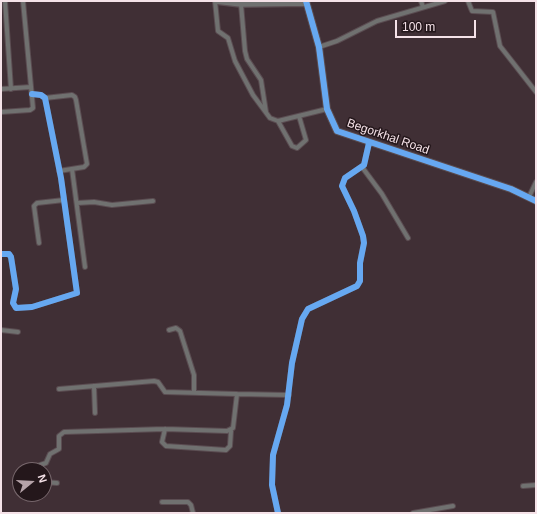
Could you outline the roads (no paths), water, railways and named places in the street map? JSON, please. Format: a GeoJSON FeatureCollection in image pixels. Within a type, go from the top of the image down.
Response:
{"type":"FeatureCollection","features":[{"type":"Feature","properties":{"kind":"street"},"geometry":{"type":"LineString","coordinates":[[5,1],[11,89]]}},
{"type":"Feature","properties":{"kind":"street"},"geometry":{"type":"LineString","coordinates":[[1,112],[30,110],[34,103],[23,1]]}},
{"type":"Feature","properties":{"kind":"street"},"geometry":{"type":"LineString","coordinates":[[306,2],[241,4],[216,1],[218,31],[228,38],[234,61],[253,95],[270,118],[278,121],[327,109]]}},
{"type":"Feature","properties":{"kind":"street"},"geometry":{"type":"LineString","coordinates":[[421,1],[423,7]]}},
{"type":"Feature","properties":{"kind":"street"},"geometry":{"type":"LineString","coordinates":[[319,47],[337,41],[377,21],[445,1]]}},
{"type":"Feature","properties":{"kind":"street"},"geometry":{"type":"LineString","coordinates":[[468,1],[472,11],[493,12],[500,46],[536,92]]}},
{"type":"Feature","properties":{"kind":"street","name":"Begorkhal Road"},"geometry":{"type":"LineString","coordinates":[[306,2],[319,47],[327,109],[336,130],[369,143],[504,187],[536,201]]}},
{"type":"Feature","properties":{"kind":"street"},"geometry":{"type":"LineString","coordinates":[[241,4],[245,51],[247,59],[261,80],[266,113]]}},
{"type":"Feature","properties":{"kind":"street"},"geometry":{"type":"LineString","coordinates":[[1,89],[31,86]]}},
{"type":"Feature","properties":{"kind":"street"},"geometry":{"type":"LineString","coordinates":[[32,94],[41,95],[45,98],[72,95],[75,97],[87,164],[84,167],[59,170]]}},
{"type":"Feature","properties":{"kind":"street"},"geometry":{"type":"LineString","coordinates":[[1,254],[9,254],[11,257],[16,289],[13,303],[16,308],[32,307],[77,293],[64,200],[45,98]]}},
{"type":"Feature","properties":{"kind":"street"},"geometry":{"type":"LineString","coordinates":[[278,121],[292,146],[297,148],[306,140],[299,116]]}},
{"type":"Feature","properties":{"kind":"street"},"geometry":{"type":"LineString","coordinates":[[278,513],[273,497],[271,473],[273,456],[288,395],[294,350],[305,312],[314,305],[357,286],[360,281],[360,263],[364,243],[363,236],[354,211],[342,186],[345,178],[362,168],[366,161],[369,143]]}},
{"type":"Feature","properties":{"kind":"street"},"geometry":{"type":"LineString","coordinates":[[362,168],[382,194],[408,238]]}},
{"type":"Feature","properties":{"kind":"street"},"geometry":{"type":"LineString","coordinates":[[72,169],[85,267]]}},
{"type":"Feature","properties":{"kind":"street"},"geometry":{"type":"LineString","coordinates":[[529,197],[536,182]]}},
{"type":"Feature","properties":{"kind":"street"},"geometry":{"type":"LineString","coordinates":[[39,244],[34,206],[37,203],[64,200]]}},
{"type":"Feature","properties":{"kind":"street"},"geometry":{"type":"LineString","coordinates":[[76,203],[94,202],[112,205],[153,201]]}},
{"type":"Feature","properties":{"kind":"street"},"geometry":{"type":"LineString","coordinates":[[169,330],[176,328],[180,331],[194,375],[194,393]]}},
{"type":"Feature","properties":{"kind":"street"},"geometry":{"type":"LineString","coordinates":[[1,330],[18,332]]}},
{"type":"Feature","properties":{"kind":"street"},"geometry":{"type":"LineString","coordinates":[[59,389],[154,381],[158,382],[165,392],[288,395]]}},
{"type":"Feature","properties":{"kind":"street"},"geometry":{"type":"LineString","coordinates":[[94,386],[95,413]]}},
{"type":"Feature","properties":{"kind":"street"},"geometry":{"type":"LineString","coordinates":[[165,429],[162,442],[166,446],[226,450],[230,446],[235,398],[237,394]]}},
{"type":"Feature","properties":{"kind":"street"},"geometry":{"type":"LineString","coordinates":[[46,462],[50,454],[59,449],[59,436],[64,432],[165,429],[231,430]]}},
{"type":"Feature","properties":{"kind":"street"},"geometry":{"type":"LineString","coordinates":[[52,483],[57,483]]}},
{"type":"Feature","properties":{"kind":"street"},"geometry":{"type":"LineString","coordinates":[[523,486],[536,485]]}},
{"type":"Feature","properties":{"kind":"street"},"geometry":{"type":"LineString","coordinates":[[162,502],[188,502],[191,505],[193,513]]}},
{"type":"Feature","properties":{"kind":"street"},"geometry":{"type":"LineString","coordinates":[[413,513],[453,506]]}}]}
